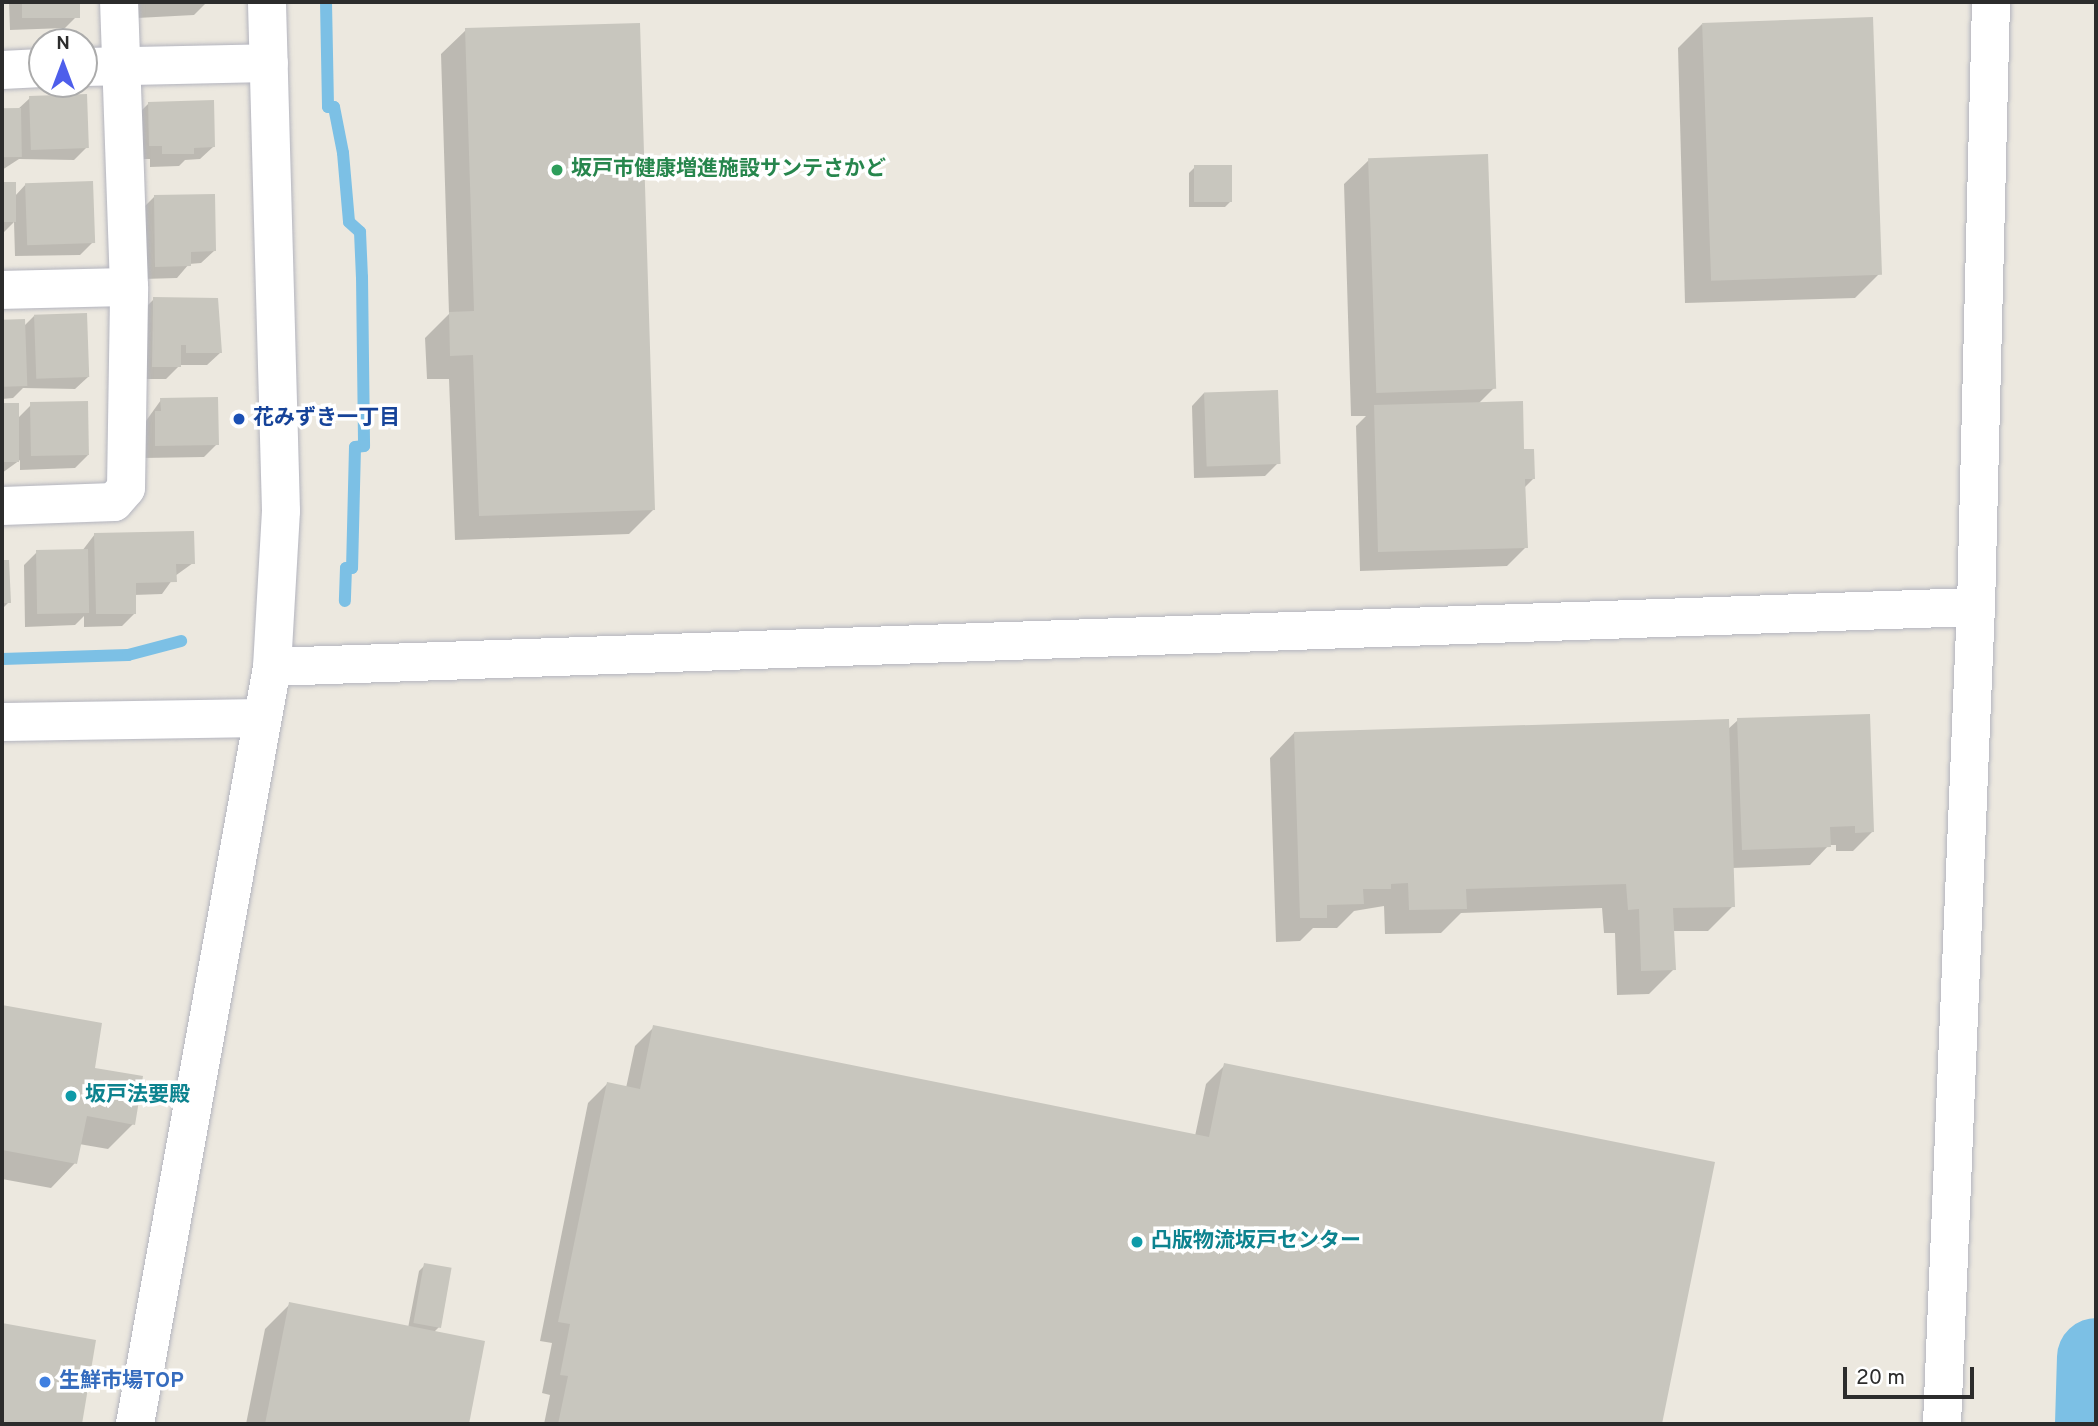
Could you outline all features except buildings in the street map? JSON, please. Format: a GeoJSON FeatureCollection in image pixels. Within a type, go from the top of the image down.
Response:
{"type":"FeatureCollection","features":[{"type":"Feature","properties":{"kind":"street"},"geometry":{"type":"LineString","coordinates":[[2,506],[114,502],[126,488],[129,287],[102,67],[119,2]]}},
{"type":"Feature","properties":{"kind":"street"},"geometry":{"type":"LineString","coordinates":[[135,1424],[260,718],[272,667],[281,511],[267,2]]}},
{"type":"Feature","properties":{"kind":"street"},"geometry":{"type":"LineString","coordinates":[[1942,1424],[1976,607],[1991,2]]}},
{"type":"Feature","properties":{"kind":"street"},"geometry":{"type":"LineString","coordinates":[[102,67],[269,63]]}},
{"type":"Feature","properties":{"kind":"street"},"geometry":{"type":"LineString","coordinates":[[2,69],[28,68]]}},
{"type":"Feature","properties":{"kind":"street"},"geometry":{"type":"LineString","coordinates":[[2,290],[129,287]]}},
{"type":"Feature","properties":{"kind":"street"},"geometry":{"type":"LineString","coordinates":[[272,667],[1976,607]]}},
{"type":"Feature","properties":{"kind":"street"},"geometry":{"type":"LineString","coordinates":[[2,722],[260,718]]}},
{"type":"Feature","properties":{"kind":"waterway"},"geometry":{"type":"LineString","coordinates":[[326,2],[328,107],[334,107],[343,153],[349,222],[360,232],[362,277],[364,446],[355,447],[352,568],[346,568],[345,601]]}},
{"type":"Feature","properties":{"kind":"waterway"},"geometry":{"type":"LineString","coordinates":[[2,659],[128,655],[181,641]]}},
{"type":"Feature","properties":{"kind":"waterway"},"geometry":{"type":"LineString","coordinates":[[2094,1424],[2096,1357]]}},
{"type":"Feature","properties":{"kind":"place","name":"坂戸市健康増進施設サンテさかど"},"geometry":{"type":"Point","coordinates":[557,170]}},
{"type":"Feature","properties":{"kind":"place","name":"花みずき一丁目"},"geometry":{"type":"Point","coordinates":[239,419]}},
{"type":"Feature","properties":{"kind":"place","name":"坂戸法要殿"},"geometry":{"type":"Point","coordinates":[71,1096]}},
{"type":"Feature","properties":{"kind":"place","name":"凸版物流坂戸センター"},"geometry":{"type":"Point","coordinates":[1137,1242]}},
{"type":"Feature","properties":{"kind":"place","name":"生鮮市場TOP"},"geometry":{"type":"Point","coordinates":[45,1382]}}]}
